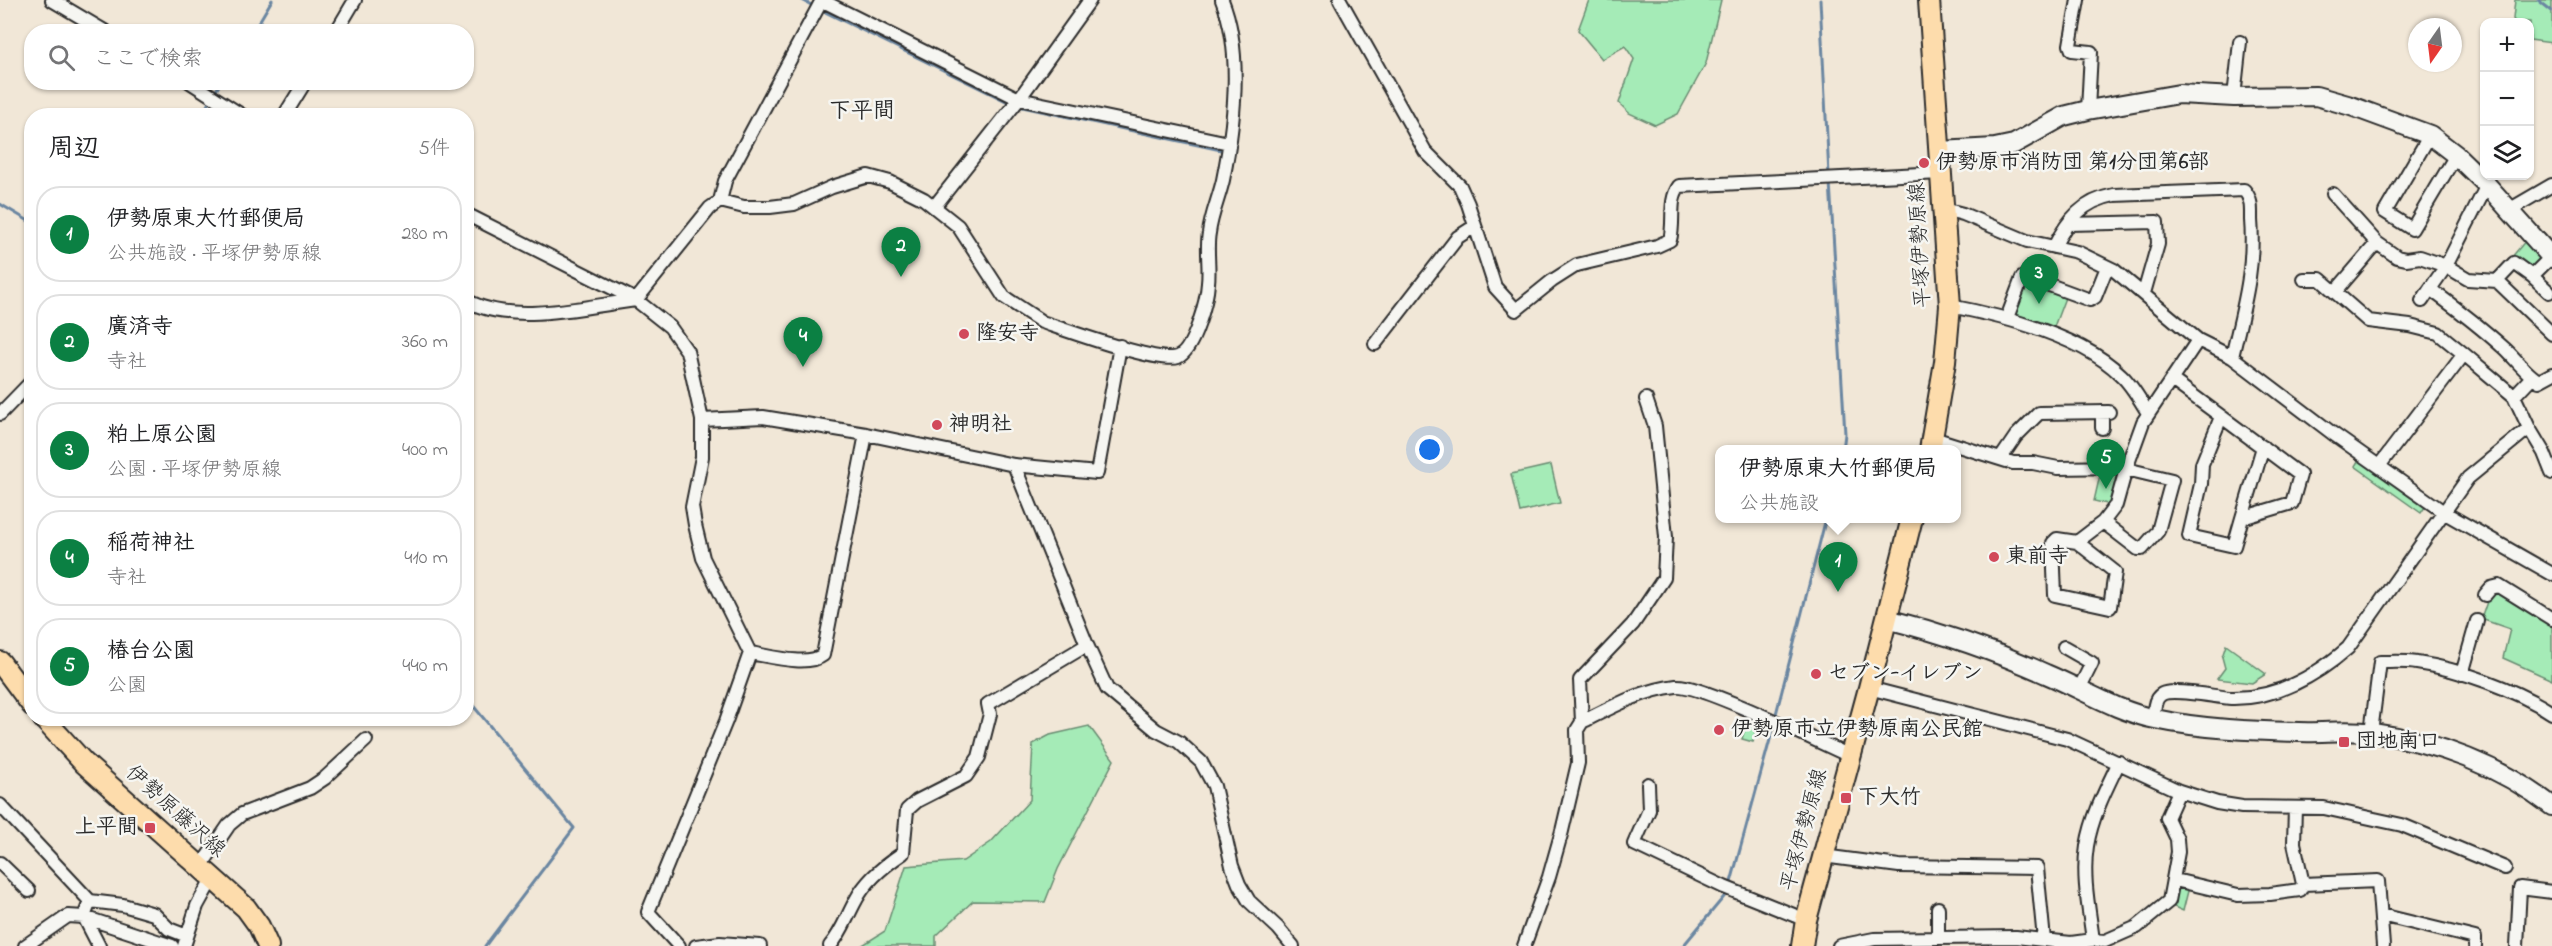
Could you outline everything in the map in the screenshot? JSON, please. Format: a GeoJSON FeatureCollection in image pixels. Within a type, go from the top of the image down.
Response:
{"type":"FeatureCollection","features":[{"type":"Feature","properties":{"kind":"main road","name":"平塚伊勢原線"},"geometry":{"type":"LineString","coordinates":[[1929,0],[1950,306],[1945,362],[1931,444]]}},
{"type":"Feature","properties":{"kind":"main road","name":"平塚伊勢原線"},"geometry":{"type":"LineString","coordinates":[[1802,946],[1806,920],[1911,523]]}},
{"type":"Feature","properties":{"kind":"main road"},"geometry":{"type":"LineString","coordinates":[[0,662],[24,694]]}},
{"type":"Feature","properties":{"kind":"main road","name":"伊勢原藤沢線"},"geometry":{"type":"LineString","coordinates":[[50,726],[84,763],[207,872],[253,917],[268,946]]}},
{"type":"Feature","properties":{"kind":"street"},"geometry":{"type":"LineString","coordinates":[[47,0],[58,2],[93,24]]}},
{"type":"Feature","properties":{"kind":"street"},"geometry":{"type":"LineString","coordinates":[[341,24],[355,0]]}},
{"type":"Feature","properties":{"kind":"street"},"geometry":{"type":"LineString","coordinates":[[474,304],[508,313],[535,313],[636,300],[710,208],[720,201],[726,181],[821,0],[1019,99],[1229,143]]}},
{"type":"Feature","properties":{"kind":"street"},"geometry":{"type":"LineString","coordinates":[[934,207],[1019,99],[1090,0]]}},
{"type":"Feature","properties":{"kind":"street"},"geometry":{"type":"LineString","coordinates":[[720,201],[744,207],[794,204],[832,187],[868,176],[890,182],[924,199],[958,226],[994,284],[1011,303],[1042,322],[1147,354],[1176,358],[1185,353],[1191,342],[1205,304],[1211,216],[1222,182],[1229,143],[1235,71],[1222,0]]}},
{"type":"Feature","properties":{"kind":"street"},"geometry":{"type":"LineString","coordinates":[[1340,0],[1425,151],[1460,186],[1495,286],[1515,310],[1577,265],[1657,246],[1670,240],[1673,227],[1673,194],[1679,186],[1941,173]]}},
{"type":"Feature","properties":{"kind":"street"},"geometry":{"type":"LineString","coordinates":[[2078,0],[2070,45],[2072,50],[2091,52],[2088,110]]}},
{"type":"Feature","properties":{"kind":"street"},"geometry":{"type":"LineString","coordinates":[[2234,97],[2240,42]]}},
{"type":"Feature","properties":{"kind":"street"},"geometry":{"type":"LineString","coordinates":[[202,90],[230,108]]}},
{"type":"Feature","properties":{"kind":"street"},"geometry":{"type":"LineString","coordinates":[[289,108],[300,90]]}},
{"type":"Feature","properties":{"kind":"street"},"geometry":{"type":"LineString","coordinates":[[1940,151],[1995,148],[2014,144],[2064,116],[2179,94],[2234,97],[2316,96],[2351,106],[2430,135],[2456,155],[2487,185],[2551,257],[2532,276]]}},
{"type":"Feature","properties":{"kind":"street"},"geometry":{"type":"LineString","coordinates":[[2430,135],[2385,212],[2412,229],[2456,155]]}},
{"type":"Feature","properties":{"kind":"street"},"geometry":{"type":"LineString","coordinates":[[2422,301],[2446,266],[2487,185]]}},
{"type":"Feature","properties":{"kind":"street"},"geometry":{"type":"LineString","coordinates":[[2509,210],[2552,185]]}},
{"type":"Feature","properties":{"kind":"street"},"geometry":{"type":"LineString","coordinates":[[2055,247],[2068,224],[2082,207],[2099,198],[2114,195],[2244,190],[2250,198],[2253,237],[2251,276],[2232,357]]}},
{"type":"Feature","properties":{"kind":"street"},"geometry":{"type":"LineString","coordinates":[[2333,194],[2378,243],[2397,257],[2406,259],[2420,257],[2446,266],[2468,279],[2497,281],[2552,334]]}},
{"type":"Feature","properties":{"kind":"street"},"geometry":{"type":"LineString","coordinates":[[1944,209],[1963,214],[2027,241],[2077,252],[2107,267],[2144,293],[2198,340],[2232,357],[2445,513],[2552,574]]}},
{"type":"Feature","properties":{"kind":"street"},"geometry":{"type":"LineString","coordinates":[[474,218],[636,300],[670,327],[687,351],[702,420],[702,457],[692,507],[695,525],[703,558],[750,653],[726,721],[648,912],[679,946]]}},
{"type":"Feature","properties":{"kind":"street"},"geometry":{"type":"LineString","coordinates":[[2068,224],[2157,222],[2158,244],[2144,293]]}},
{"type":"Feature","properties":{"kind":"street"},"geometry":{"type":"LineString","coordinates":[[1375,344],[1458,237],[1474,226]]}},
{"type":"Feature","properties":{"kind":"street"},"geometry":{"type":"LineString","coordinates":[[2335,292],[2378,243]]}},
{"type":"Feature","properties":{"kind":"street"},"geometry":{"type":"LineString","coordinates":[[2497,281],[2514,263],[2549,292]]}},
{"type":"Feature","properties":{"kind":"street"},"geometry":{"type":"LineString","coordinates":[[2007,318],[2022,278],[2025,276],[2090,300],[2095,297],[2107,267]]}},
{"type":"Feature","properties":{"kind":"street"},"geometry":{"type":"LineString","coordinates":[[2304,279],[2320,279],[2368,321],[2410,326],[2438,333],[2514,396],[2529,428],[2548,451],[2552,473]]}},
{"type":"Feature","properties":{"kind":"street"},"geometry":{"type":"LineString","coordinates":[[2430,290],[2473,320],[2523,365],[2532,377],[2540,381],[2552,374]]}},
{"type":"Feature","properties":{"kind":"street"},"geometry":{"type":"LineString","coordinates":[[1950,306],[2007,318],[2095,354],[2122,375],[2148,412]]}},
{"type":"Feature","properties":{"kind":"street"},"geometry":{"type":"LineString","coordinates":[[2077,542],[2115,572],[2110,607],[2055,595],[2053,543],[2057,538],[2077,542],[2103,522],[2116,505],[2126,469],[2148,412],[2198,340]]}},
{"type":"Feature","properties":{"kind":"street"},"geometry":{"type":"LineString","coordinates":[[702,420],[763,417],[866,434],[1014,465],[1097,473],[1120,346]]}},
{"type":"Feature","properties":{"kind":"street"},"geometry":{"type":"LineString","coordinates":[[2379,466],[2464,354]]}},
{"type":"Feature","properties":{"kind":"street"},"geometry":{"type":"LineString","coordinates":[[2514,396],[2532,377]]}},
{"type":"Feature","properties":{"kind":"street"},"geometry":{"type":"LineString","coordinates":[[2172,380],[2300,475],[2292,503],[2242,518]]}},
{"type":"Feature","properties":{"kind":"street"},"geometry":{"type":"LineString","coordinates":[[0,414],[24,389]]}},
{"type":"Feature","properties":{"kind":"street"},"geometry":{"type":"LineString","coordinates":[[1582,722],[1580,680],[1633,624],[1664,578],[1666,537],[1656,437],[1646,399]]}},
{"type":"Feature","properties":{"kind":"street"},"geometry":{"type":"LineString","coordinates":[[2001,458],[2016,436],[2039,413],[2105,412],[2102,428]]}},
{"type":"Feature","properties":{"kind":"street"},"geometry":{"type":"LineString","coordinates":[[2221,417],[2202,464],[2202,484],[2189,536],[2234,546],[2264,447]]}},
{"type":"Feature","properties":{"kind":"street"},"geometry":{"type":"LineString","coordinates":[[2155,719],[2156,699],[2163,693],[2234,698],[2272,692],[2326,668],[2348,648],[2468,478],[2529,428]]}},
{"type":"Feature","properties":{"kind":"street"},"geometry":{"type":"LineString","coordinates":[[750,653],[794,660],[817,660],[823,655],[866,434]]}},
{"type":"Feature","properties":{"kind":"street"},"geometry":{"type":"LineString","coordinates":[[1961,450],[2001,458],[2013,463],[2033,463],[2058,468],[2119,467],[2172,480],[2158,531],[2142,549],[2138,549],[2103,522]]}},
{"type":"Feature","properties":{"kind":"street"},"geometry":{"type":"LineString","coordinates":[[1014,465],[1086,645],[1107,689],[1156,730],[1179,742],[1201,762],[1214,786],[1232,866],[1239,884],[1249,901],[1278,928],[1288,944]]}},
{"type":"Feature","properties":{"kind":"street"},"geometry":{"type":"LineString","coordinates":[[2485,595],[2491,588],[2499,586],[2552,619]]}},
{"type":"Feature","properties":{"kind":"street"},"geometry":{"type":"LineString","coordinates":[[1887,619],[1972,644],[2079,689],[2115,707],[2155,719],[2233,728],[2300,732],[2371,732],[2423,743],[2474,760],[2532,790],[2552,806]]}},
{"type":"Feature","properties":{"kind":"street"},"geometry":{"type":"LineString","coordinates":[[2462,674],[2476,621]]}},
{"type":"Feature","properties":{"kind":"street"},"geometry":{"type":"LineString","coordinates":[[830,946],[837,938],[857,898],[870,880],[903,853],[907,810],[917,801],[966,776],[980,757],[990,714],[988,704],[1086,645]]}},
{"type":"Feature","properties":{"kind":"street"},"geometry":{"type":"LineString","coordinates":[[2064,647],[2094,660],[2079,689]]}},
{"type":"Feature","properties":{"kind":"street"},"geometry":{"type":"LineString","coordinates":[[2371,732],[2380,662],[2416,663],[2462,674],[2506,691],[2552,713]]}},
{"type":"Feature","properties":{"kind":"street"},"geometry":{"type":"LineString","coordinates":[[1524,946],[1549,877],[1562,831],[1578,763],[1577,730],[1582,722],[1631,698],[1679,685],[1734,705],[1850,756]]}},
{"type":"Feature","properties":{"kind":"street"},"geometry":{"type":"LineString","coordinates":[[1869,688],[2067,738],[2179,791],[2217,803],[2242,807],[2324,808],[2402,825],[2505,868]]}},
{"type":"Feature","properties":{"kind":"street"},"geometry":{"type":"LineString","coordinates":[[0,805],[90,901],[123,905],[154,914],[186,941],[207,872],[230,825],[242,814],[310,788],[325,778],[366,740]]}},
{"type":"Feature","properties":{"kind":"street"},"geometry":{"type":"LineString","coordinates":[[2102,942],[2085,875],[2087,845],[2098,806],[2119,762]]}},
{"type":"Feature","properties":{"kind":"street"},"geometry":{"type":"LineString","coordinates":[[1648,784],[1649,810],[1634,844],[1724,887],[1806,920]]}},
{"type":"Feature","properties":{"kind":"street"},"geometry":{"type":"LineString","coordinates":[[1839,946],[1874,939],[1938,938],[2016,937],[2071,943],[2102,942],[2137,927],[2169,902],[2175,880],[2177,839],[2167,818],[2179,791]]}},
{"type":"Feature","properties":{"kind":"street"},"geometry":{"type":"LineString","coordinates":[[2175,880],[2238,895],[2300,890],[2303,884],[2294,843],[2295,808]]}},
{"type":"Feature","properties":{"kind":"street"},"geometry":{"type":"LineString","coordinates":[[1823,856],[1899,866],[2037,868],[2044,940]]}},
{"type":"Feature","properties":{"kind":"street"},"geometry":{"type":"LineString","coordinates":[[0,863],[28,891]]}},
{"type":"Feature","properties":{"kind":"street"},"geometry":{"type":"LineString","coordinates":[[2303,884],[2378,881],[2383,946]]}},
{"type":"Feature","properties":{"kind":"street"},"geometry":{"type":"LineString","coordinates":[[2517,946],[2520,888],[2552,892]]}},
{"type":"Feature","properties":{"kind":"street"},"geometry":{"type":"LineString","coordinates":[[90,901],[84,917],[99,946]]}},
{"type":"Feature","properties":{"kind":"street"},"geometry":{"type":"LineString","coordinates":[[1938,908],[1938,938]]}},
{"type":"Feature","properties":{"kind":"street"},"geometry":{"type":"LineString","coordinates":[[2381,915],[2475,938],[2475,946]]}},
{"type":"Feature","properties":{"kind":"street"},"geometry":{"type":"LineString","coordinates":[[26,946],[68,916],[84,917],[172,946]]}},
{"type":"Feature","properties":{"kind":"street"},"geometry":{"type":"LineString","coordinates":[[696,946],[720,943],[760,946]]}},
{"type":"Feature","properties":{"kind":"green space"},"geometry":{"type":"Polygon","coordinates":[[[1589,0],[1721,0],[1706,63],[1678,114],[1655,125],[1629,113],[1619,103],[1634,59],[1625,46],[1602,59],[1578,30],[1589,0]]]}},
{"type":"Feature","properties":{"kind":"green space"},"geometry":{"type":"Polygon","coordinates":[[[2515,0],[2552,0],[2552,43],[2534,41],[2534,18],[2513,18],[2515,0]]]}},
{"type":"Feature","properties":{"kind":"green space"},"geometry":{"type":"Polygon","coordinates":[[[2527,239],[2546,257],[2528,272],[2511,258],[2527,239]]]}},
{"type":"Feature","properties":{"kind":"green space"},"geometry":{"type":"Polygon","coordinates":[[[2029,281],[2066,295],[2052,332],[2015,318],[2013,313],[2024,282],[2029,281]]]}},
{"type":"Feature","properties":{"kind":"green space"},"geometry":{"type":"Polygon","coordinates":[[[2361,456],[2427,504],[2421,513],[2355,466],[2361,456]]]}},
{"type":"Feature","properties":{"kind":"green space"},"geometry":{"type":"Polygon","coordinates":[[[1551,465],[1560,503],[1520,512],[1511,474],[1551,465]]]}},
{"type":"Feature","properties":{"kind":"green space"},"geometry":{"type":"Polygon","coordinates":[[[2117,474],[2119,477],[2112,505],[2094,501],[2100,475],[2117,474]]]}},
{"type":"Feature","properties":{"kind":"green space"},"geometry":{"type":"Polygon","coordinates":[[[2496,589],[2552,622],[2552,680],[2503,658],[2510,629],[2481,619],[2490,593],[2496,589]]]}},
{"type":"Feature","properties":{"kind":"green space"},"geometry":{"type":"Polygon","coordinates":[[[2226,645],[2266,674],[2252,683],[2217,679],[2225,668],[2222,657],[2226,645]]]}},
{"type":"Feature","properties":{"kind":"green space"},"geometry":{"type":"Polygon","coordinates":[[[1746,723],[1758,725],[1753,742],[1742,739],[1746,723]]]}},
{"type":"Feature","properties":{"kind":"green space"},"geometry":{"type":"Polygon","coordinates":[[[1089,726],[1114,760],[1058,869],[1045,902],[973,901],[936,936],[936,946],[861,946],[885,931],[906,866],[963,861],[991,842],[1030,800],[1033,744],[1050,735],[1089,726]]]}},
{"type":"Feature","properties":{"kind":"green space"},"geometry":{"type":"Polygon","coordinates":[[[2180,884],[2189,887],[2183,911],[2172,906],[2176,888],[2180,884]]]}},
{"type":"Feature","properties":{"kind":"waterway"},"geometry":{"type":"LineString","coordinates":[[258,24],[272,0]]}},
{"type":"Feature","properties":{"kind":"waterway"},"geometry":{"type":"LineString","coordinates":[[802,0],[815,7]]}},
{"type":"Feature","properties":{"kind":"waterway"},"geometry":{"type":"LineString","coordinates":[[1820,0],[1829,175]]}},
{"type":"Feature","properties":{"kind":"waterway"},"geometry":{"type":"LineString","coordinates":[[2538,0],[2552,11]]}},
{"type":"Feature","properties":{"kind":"waterway"},"geometry":{"type":"LineString","coordinates":[[821,10],[1012,104]]}},
{"type":"Feature","properties":{"kind":"waterway"},"geometry":{"type":"LineString","coordinates":[[214,94],[216,90]]}},
{"type":"Feature","properties":{"kind":"waterway"},"geometry":{"type":"LineString","coordinates":[[206,108],[211,99]]}},
{"type":"Feature","properties":{"kind":"waterway"},"geometry":{"type":"LineString","coordinates":[[1018,106],[1221,150]]}},
{"type":"Feature","properties":{"kind":"waterway"},"geometry":{"type":"LineString","coordinates":[[1830,182],[1845,434],[1844,445]]}},
{"type":"Feature","properties":{"kind":"waterway"},"geometry":{"type":"LineString","coordinates":[[0,204],[24,218]]}},
{"type":"Feature","properties":{"kind":"waterway"},"geometry":{"type":"LineString","coordinates":[[1775,718],[1825,523]]}},
{"type":"Feature","properties":{"kind":"waterway"},"geometry":{"type":"LineString","coordinates":[[474,707],[574,828],[485,946]]}},
{"type":"Feature","properties":{"kind":"waterway"},"geometry":{"type":"LineString","coordinates":[[1730,886],[1774,725]]}},
{"type":"Feature","properties":{"kind":"waterway"},"geometry":{"type":"LineString","coordinates":[[1683,946],[1728,892]]}},
{"type":"Feature","properties":{"kind":"place","name":"伊勢原市消防団 第1分団第6部"},"geometry":{"type":"Point","coordinates":[1924,163]}},
{"type":"Feature","properties":{"kind":"place","name":"廣済寺"},"geometry":{"type":"Point","coordinates":[901,277]}},
{"type":"Feature","properties":{"kind":"place","name":"粕上原公園"},"geometry":{"type":"Point","coordinates":[2039,304]}},
{"type":"Feature","properties":{"kind":"place","name":"隆安寺"},"geometry":{"type":"Point","coordinates":[964,334]}},
{"type":"Feature","properties":{"kind":"place","name":"稲荷神社"},"geometry":{"type":"Point","coordinates":[803,367]}},
{"type":"Feature","properties":{"kind":"place","name":"神明社"},"geometry":{"type":"Point","coordinates":[937,425]}},
{"type":"Feature","properties":{"kind":"place","name":"椿台公園"},"geometry":{"type":"Point","coordinates":[2106,489]}},
{"type":"Feature","properties":{"kind":"place","name":"東前寺"},"geometry":{"type":"Point","coordinates":[1994,557]}},
{"type":"Feature","properties":{"kind":"place","name":"伊勢原東大竹郵便局"},"geometry":{"type":"Point","coordinates":[1838,592]}},
{"type":"Feature","properties":{"kind":"place","name":"セブン-イレブン"},"geometry":{"type":"Point","coordinates":[1816,674]}},
{"type":"Feature","properties":{"kind":"place","name":"伊勢原市立伊勢原南公民館"},"geometry":{"type":"Point","coordinates":[1719,730]}},
{"type":"Feature","properties":{"kind":"place","name":"団地南口"},"geometry":{"type":"Point","coordinates":[2344,742]}},
{"type":"Feature","properties":{"kind":"place","name":"下大竹"},"geometry":{"type":"Point","coordinates":[1846,798]}},
{"type":"Feature","properties":{"kind":"place","name":"上平間"},"geometry":{"type":"Point","coordinates":[150,828]}},
{"type":"Feature","properties":{"kind":"district","name":"下平間"},"geometry":{"type":"Point","coordinates":[862,112]}}]}
